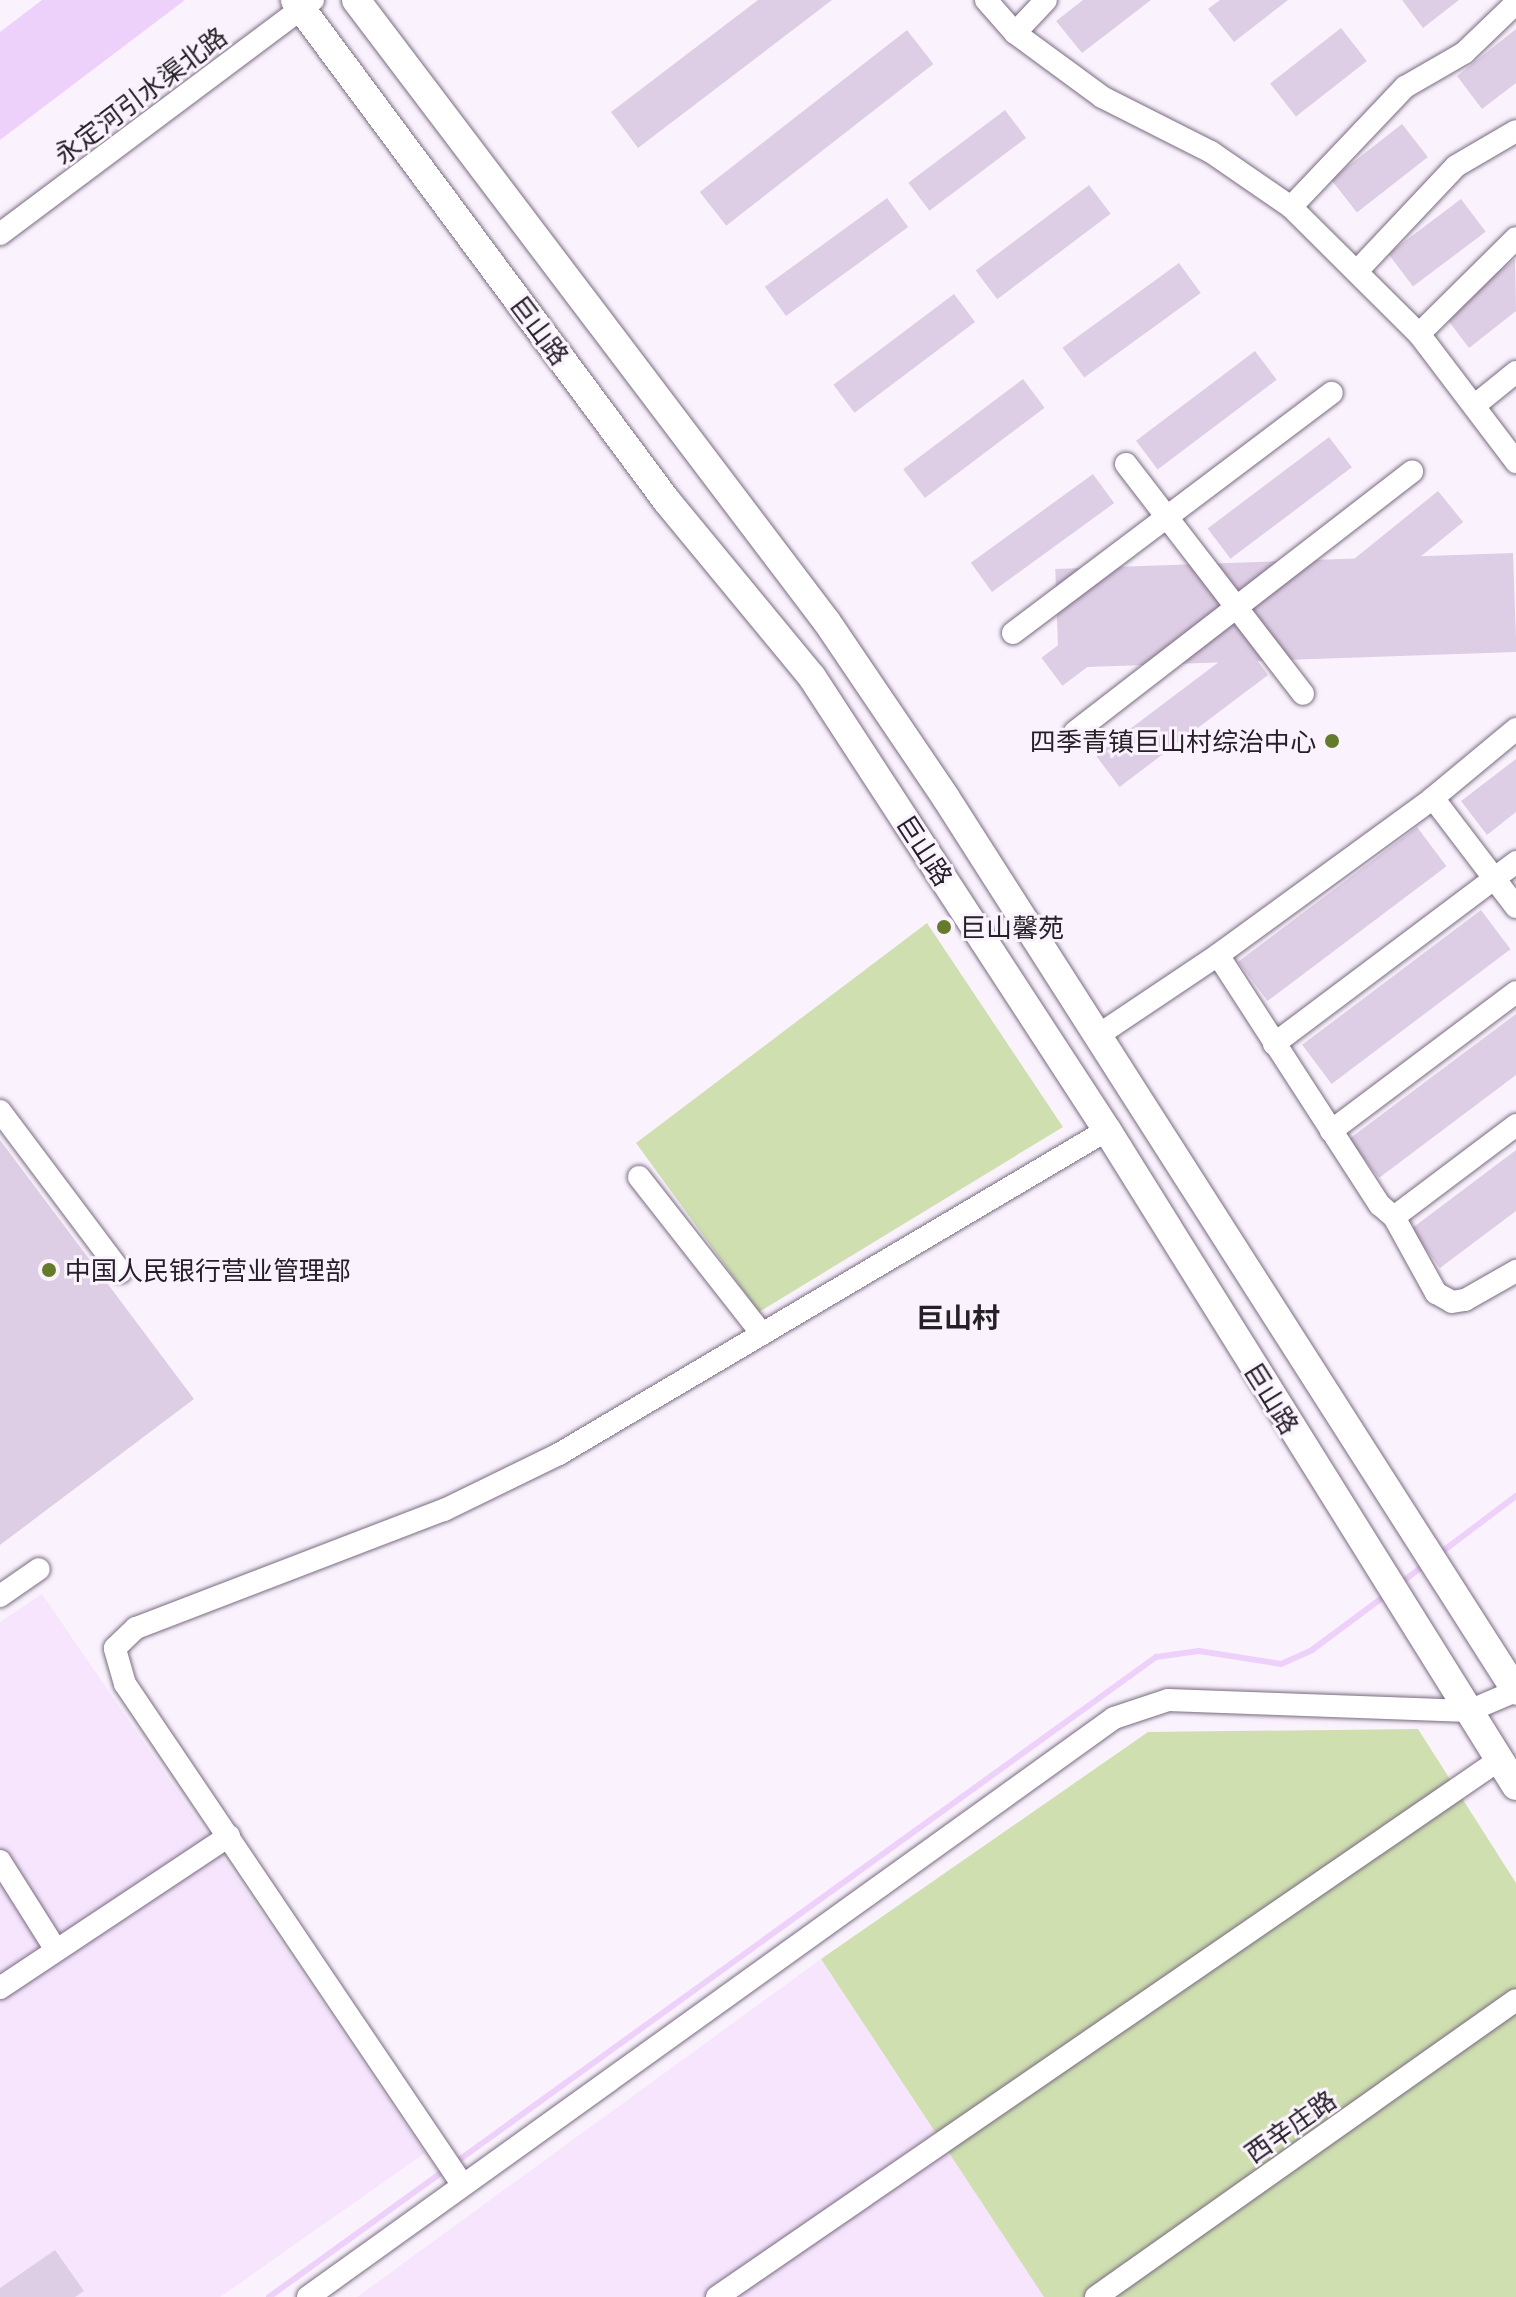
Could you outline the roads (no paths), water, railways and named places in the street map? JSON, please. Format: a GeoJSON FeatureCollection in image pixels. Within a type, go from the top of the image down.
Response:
{"type":"FeatureCollection","features":[{"type":"Feature","properties":{"kind":"main road","name":"巨山路"},"geometry":{"type":"LineString","coordinates":[[356,0],[827,622],[1097,1036],[1516,1691]]}},
{"type":"Feature","properties":{"kind":"main road","name":"巨山路"},"geometry":{"type":"LineString","coordinates":[[303,3],[666,500],[812,677],[1107,1130],[1370,1557],[1516,1786]]}},
{"type":"Feature","properties":{"kind":"street"},"geometry":{"type":"LineString","coordinates":[[986,0],[1015,33],[1102,97],[1211,152],[1291,207],[1359,269],[1408,329],[1419,334],[1516,462]]}},
{"type":"Feature","properties":{"kind":"street"},"geometry":{"type":"LineString","coordinates":[[1015,33],[1046,0]]}},
{"type":"Feature","properties":{"kind":"street","name":"永定河引水渠北路"},"geometry":{"type":"LineString","coordinates":[[0,234],[303,3]]}},
{"type":"Feature","properties":{"kind":"street"},"geometry":{"type":"LineString","coordinates":[[1291,207],[1405,87],[1464,53],[1516,3]]}},
{"type":"Feature","properties":{"kind":"street"},"geometry":{"type":"LineString","coordinates":[[1359,269],[1456,166],[1516,131]]}},
{"type":"Feature","properties":{"kind":"street"},"geometry":{"type":"LineString","coordinates":[[1419,334],[1516,238]]}},
{"type":"Feature","properties":{"kind":"street"},"geometry":{"type":"LineString","coordinates":[[1474,406],[1516,372]]}},
{"type":"Feature","properties":{"kind":"street"},"geometry":{"type":"LineString","coordinates":[[1013,633],[1168,520],[1332,393]]}},
{"type":"Feature","properties":{"kind":"street"},"geometry":{"type":"LineString","coordinates":[[1126,464],[1303,694]]}},
{"type":"Feature","properties":{"kind":"street"},"geometry":{"type":"LineString","coordinates":[[1075,732],[1412,472]]}},
{"type":"Feature","properties":{"kind":"street"},"geometry":{"type":"LineString","coordinates":[[1097,1036],[1218,955],[1433,798],[1516,729]]}},
{"type":"Feature","properties":{"kind":"street"},"geometry":{"type":"LineString","coordinates":[[1433,798],[1516,907]]}},
{"type":"Feature","properties":{"kind":"street"},"geometry":{"type":"LineString","coordinates":[[1274,1044],[1516,862]]}},
{"type":"Feature","properties":{"kind":"street"},"geometry":{"type":"LineString","coordinates":[[1218,955],[1380,1205],[1394,1217],[1436,1293],[1452,1302],[1465,1300],[1516,1271]]}},
{"type":"Feature","properties":{"kind":"street"},"geometry":{"type":"LineString","coordinates":[[1331,1131],[1516,992]]}},
{"type":"Feature","properties":{"kind":"street"},"geometry":{"type":"LineString","coordinates":[[0,1111],[121,1272]]}},
{"type":"Feature","properties":{"kind":"street"},"geometry":{"type":"LineString","coordinates":[[1394,1217],[1516,1125]]}},
{"type":"Feature","properties":{"kind":"street"},"geometry":{"type":"LineString","coordinates":[[462,2184],[125,1684],[115,1648],[136,1628],[444,1510],[559,1454],[1107,1130]]}},
{"type":"Feature","properties":{"kind":"street"},"geometry":{"type":"LineString","coordinates":[[639,1177],[762,1334]]}},
{"type":"Feature","properties":{"kind":"street"},"geometry":{"type":"LineString","coordinates":[[0,1596],[39,1569]]}},
{"type":"Feature","properties":{"kind":"street"},"geometry":{"type":"LineString","coordinates":[[308,2297],[1114,1718],[1168,1700],[1469,1711],[1516,1691]]}},
{"type":"Feature","properties":{"kind":"street"},"geometry":{"type":"LineString","coordinates":[[717,2297],[1499,1760]]}},
{"type":"Feature","properties":{"kind":"street"},"geometry":{"type":"LineString","coordinates":[[0,1988],[229,1836]]}},
{"type":"Feature","properties":{"kind":"street"},"geometry":{"type":"LineString","coordinates":[[0,1861],[56,1950]]}},
{"type":"Feature","properties":{"kind":"street","name":"西辛庄路"},"geometry":{"type":"LineString","coordinates":[[1096,2297],[1516,2000]]}},
{"type":"Feature","properties":{"kind":"waterway"},"geometry":{"type":"LineString","coordinates":[[1439,1554],[1516,1496]]}},
{"type":"Feature","properties":{"kind":"waterway"},"geometry":{"type":"LineString","coordinates":[[1401,1583],[1427,1563]]}},
{"type":"Feature","properties":{"kind":"waterway"},"geometry":{"type":"LineString","coordinates":[[269,2297],[1156,1657],[1199,1651],[1281,1664],[1312,1650],[1386,1595]]}},
{"type":"Feature","properties":{"kind":"place","name":"四季青镇巨山村综治中心"},"geometry":{"type":"Point","coordinates":[1332,741]}},
{"type":"Feature","properties":{"kind":"place","name":"巨山馨苑"},"geometry":{"type":"Point","coordinates":[944,927]}},
{"type":"Feature","properties":{"kind":"place","name":"中国人民银行营业管理部"},"geometry":{"type":"Point","coordinates":[49,1270]}},
{"type":"Feature","properties":{"kind":"district","name":"巨山村"},"geometry":{"type":"Point","coordinates":[958,1317]}}]}
